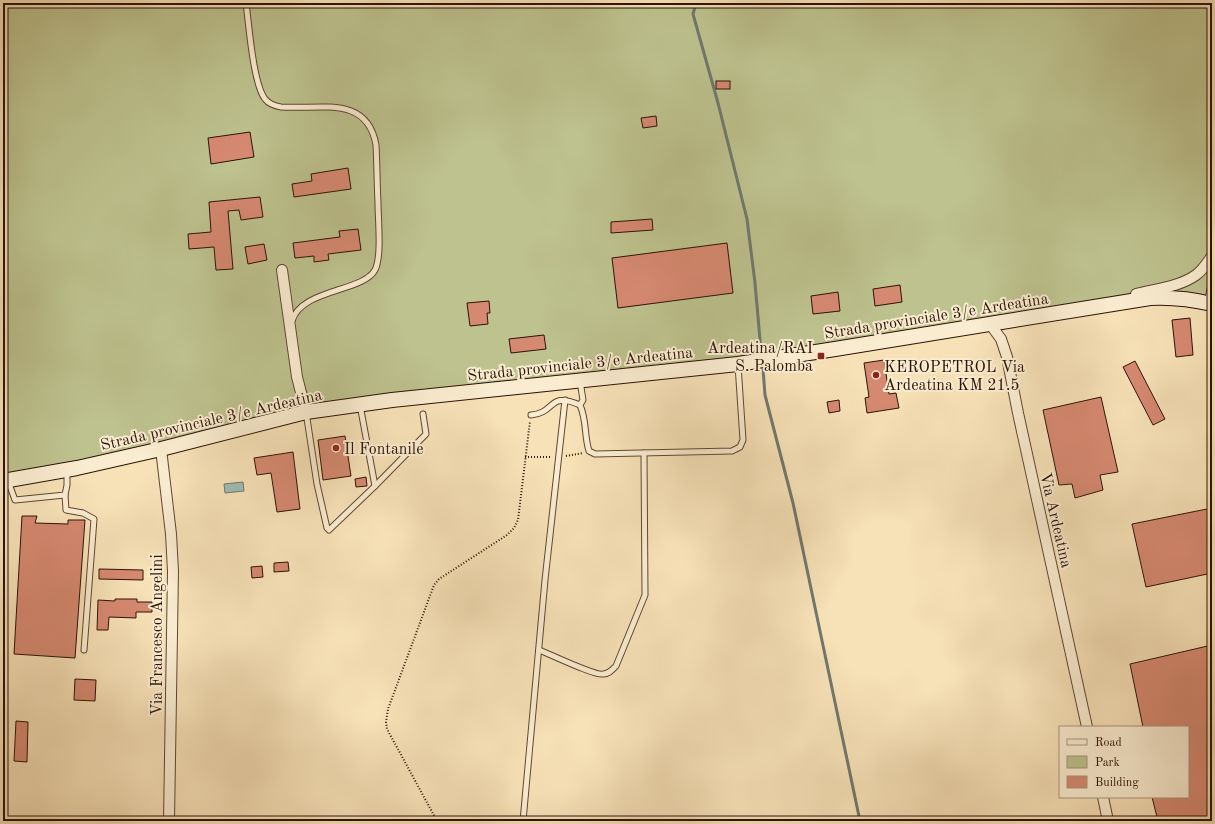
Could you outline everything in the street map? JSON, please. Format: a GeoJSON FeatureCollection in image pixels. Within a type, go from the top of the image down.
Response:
{"type":"FeatureCollection","features":[{"type":"Feature","properties":{"kind":"main road","name":"Strada provinciale 3/e Ardeatina"},"geometry":{"type":"LineString","coordinates":[[5,481],[67,470],[161,449],[306,412],[360,404],[738,364],[1150,298],[1168,297],[1211,299]]}},
{"type":"Feature","properties":{"kind":"street"},"geometry":{"type":"LineString","coordinates":[[1084,308],[1183,282],[1202,270],[1212,256]]}},
{"type":"Feature","properties":{"kind":"street"},"geometry":{"type":"LineString","coordinates":[[282,270],[297,377],[306,412]]}},
{"type":"Feature","properties":{"kind":"street","name":"Via Ardeatina"},"geometry":{"type":"LineString","coordinates":[[990,324],[1001,339],[1007,357],[1021,428],[1087,726]]}},
{"type":"Feature","properties":{"kind":"street","name":"Via Francesco Angelini"},"geometry":{"type":"LineString","coordinates":[[161,449],[171,534],[173,571],[169,821]]}},
{"type":"Feature","properties":{"kind":"street"},"geometry":{"type":"LineString","coordinates":[[1103,798],[1108,821]]}},
{"type":"Feature","properties":{"kind":"lane"},"geometry":{"type":"LineString","coordinates":[[246,3],[259,87],[266,100],[273,105],[281,107],[340,108],[357,113],[370,125],[376,145],[379,230],[378,261],[374,272],[367,278],[322,295],[302,306],[295,312],[290,326]]}},
{"type":"Feature","properties":{"kind":"lane"},"geometry":{"type":"LineString","coordinates":[[580,405],[584,415],[589,451],[595,454],[732,451],[740,447],[743,440],[738,364]]}},
{"type":"Feature","properties":{"kind":"lane"},"geometry":{"type":"LineString","coordinates":[[580,380],[583,400],[580,405]]}},
{"type":"Feature","properties":{"kind":"lane"},"geometry":{"type":"LineString","coordinates":[[531,415],[544,412],[557,400],[564,400],[580,405]]}},
{"type":"Feature","properties":{"kind":"lane"},"geometry":{"type":"LineString","coordinates":[[523,821],[564,400]]}},
{"type":"Feature","properties":{"kind":"lane"},"geometry":{"type":"LineString","coordinates":[[360,404],[375,486]]}},
{"type":"Feature","properties":{"kind":"lane"},"geometry":{"type":"LineString","coordinates":[[306,412],[317,484],[327,528],[329,530],[426,434],[423,414]]}},
{"type":"Feature","properties":{"kind":"lane"},"geometry":{"type":"LineString","coordinates":[[539,650],[602,675],[609,672],[616,666],[645,595],[644,454]]}},
{"type":"Feature","properties":{"kind":"lane"},"geometry":{"type":"LineString","coordinates":[[67,470],[65,495],[66,510],[83,514],[94,519],[84,650]]}},
{"type":"Feature","properties":{"kind":"lane"},"geometry":{"type":"LineString","coordinates":[[5,481],[15,500],[65,495]]}},
{"type":"Feature","properties":{"kind":"path"},"geometry":{"type":"LineString","coordinates":[[437,821],[387,729],[386,722],[388,709],[430,591],[434,585],[439,579],[507,535],[514,528],[518,520],[531,415]]}},
{"type":"Feature","properties":{"kind":"green space"},"geometry":{"type":"Polygon","coordinates":[[[3,3],[1212,3],[1212,298],[1084,308],[738,364],[360,404],[3,481],[3,3]]]}},
{"type":"Feature","properties":{"kind":"water"},"geometry":{"type":"Polygon","coordinates":[[[243,482],[244,491],[225,493],[224,484],[243,482]]]}},
{"type":"Feature","properties":{"kind":"building"},"geometry":{"type":"Polygon","coordinates":[[[716,81],[730,81],[730,89],[716,89],[716,81]]]}},
{"type":"Feature","properties":{"kind":"building"},"geometry":{"type":"Polygon","coordinates":[[[656,116],[657,126],[643,128],[641,118],[656,116]]]}},
{"type":"Feature","properties":{"kind":"building"},"geometry":{"type":"Polygon","coordinates":[[[250,132],[254,157],[211,164],[208,138],[250,132]]]}},
{"type":"Feature","properties":{"kind":"building"},"geometry":{"type":"Polygon","coordinates":[[[348,168],[351,189],[294,197],[292,184],[312,181],[311,174],[348,168]]]}},
{"type":"Feature","properties":{"kind":"building"},"geometry":{"type":"Polygon","coordinates":[[[260,197],[263,217],[241,220],[239,210],[228,211],[233,269],[216,270],[214,247],[189,249],[188,234],[211,232],[209,202],[260,197]]]}},
{"type":"Feature","properties":{"kind":"building"},"geometry":{"type":"Polygon","coordinates":[[[652,219],[653,230],[611,233],[611,222],[652,219]]]}},
{"type":"Feature","properties":{"kind":"building"},"geometry":{"type":"Polygon","coordinates":[[[358,229],[361,250],[328,254],[329,260],[314,262],[314,256],[295,258],[293,243],[340,237],[339,231],[358,229]]]}},
{"type":"Feature","properties":{"kind":"building"},"geometry":{"type":"Polygon","coordinates":[[[727,243],[733,293],[618,308],[612,258],[727,243]]]}},
{"type":"Feature","properties":{"kind":"building"},"geometry":{"type":"Polygon","coordinates":[[[264,244],[267,260],[248,264],[245,247],[264,244]]]}},
{"type":"Feature","properties":{"kind":"building"},"geometry":{"type":"Polygon","coordinates":[[[900,285],[902,302],[875,306],[873,289],[900,285]]]}},
{"type":"Feature","properties":{"kind":"building"},"geometry":{"type":"Polygon","coordinates":[[[838,292],[840,311],[813,314],[811,296],[838,292]]]}},
{"type":"Feature","properties":{"kind":"building"},"geometry":{"type":"Polygon","coordinates":[[[489,301],[490,313],[487,313],[488,324],[470,326],[467,303],[489,301]]]}},
{"type":"Feature","properties":{"kind":"building"},"geometry":{"type":"Polygon","coordinates":[[[1190,318],[1193,355],[1176,357],[1172,320],[1190,318]]]}},
{"type":"Feature","properties":{"kind":"building"},"geometry":{"type":"Polygon","coordinates":[[[544,335],[546,349],[511,353],[509,339],[544,335]]]}},
{"type":"Feature","properties":{"kind":"building"},"geometry":{"type":"Polygon","coordinates":[[[884,360],[889,394],[896,393],[899,408],[867,413],[865,398],[869,397],[864,363],[884,360]]]}},
{"type":"Feature","properties":{"kind":"building"},"geometry":{"type":"Polygon","coordinates":[[[1135,361],[1165,419],[1153,425],[1123,367],[1135,361]]]}},
{"type":"Feature","properties":{"kind":"building"},"geometry":{"type":"Polygon","coordinates":[[[1101,397],[1118,472],[1100,475],[1103,490],[1075,498],[1072,484],[1059,485],[1043,410],[1101,397]]]}},
{"type":"Feature","properties":{"kind":"building"},"geometry":{"type":"Polygon","coordinates":[[[839,400],[840,411],[829,413],[827,402],[839,400]]]}},
{"type":"Feature","properties":{"kind":"building"},"geometry":{"type":"Polygon","coordinates":[[[345,436],[351,476],[323,480],[318,440],[345,436]]]}},
{"type":"Feature","properties":{"kind":"building"},"geometry":{"type":"Polygon","coordinates":[[[293,452],[300,509],[277,512],[271,473],[257,475],[254,458],[293,452]]]}},
{"type":"Feature","properties":{"kind":"building"},"geometry":{"type":"Polygon","coordinates":[[[366,477],[367,486],[356,487],[355,479],[366,477]]]}},
{"type":"Feature","properties":{"kind":"building"},"geometry":{"type":"Polygon","coordinates":[[[1212,508],[1212,573],[1146,587],[1132,524],[1212,508]]]}},
{"type":"Feature","properties":{"kind":"building"},"geometry":{"type":"Polygon","coordinates":[[[22,516],[37,516],[35,523],[68,524],[68,520],[85,520],[75,658],[14,654],[22,516]]]}},
{"type":"Feature","properties":{"kind":"building"},"geometry":{"type":"Polygon","coordinates":[[[288,562],[289,571],[274,572],[274,563],[288,562]]]}},
{"type":"Feature","properties":{"kind":"building"},"geometry":{"type":"Polygon","coordinates":[[[262,566],[263,577],[252,578],[251,567],[262,566]]]}},
{"type":"Feature","properties":{"kind":"building"},"geometry":{"type":"Polygon","coordinates":[[[99,569],[143,570],[143,580],[99,579],[99,569]]]}},
{"type":"Feature","properties":{"kind":"building"},"geometry":{"type":"Polygon","coordinates":[[[115,599],[137,599],[137,602],[152,602],[152,612],[136,612],[136,618],[109,617],[108,630],[97,630],[98,600],[115,601],[115,599]]]}},
{"type":"Feature","properties":{"kind":"building"},"geometry":{"type":"Polygon","coordinates":[[[1212,645],[1212,821],[1158,821],[1152,798],[1189,798],[1189,726],[1143,726],[1130,664],[1212,645]]]}},
{"type":"Feature","properties":{"kind":"building"},"geometry":{"type":"Polygon","coordinates":[[[75,679],[96,680],[95,701],[74,700],[75,679]]]}},
{"type":"Feature","properties":{"kind":"building"},"geometry":{"type":"Polygon","coordinates":[[[16,721],[28,722],[27,762],[14,761],[16,721]]]}},
{"type":"Feature","properties":{"kind":"waterway"},"geometry":{"type":"LineString","coordinates":[[696,3],[693,14],[718,103],[747,219],[755,283],[761,351]]}},
{"type":"Feature","properties":{"kind":"waterway"},"geometry":{"type":"LineString","coordinates":[[763,369],[765,395],[793,503],[860,821]]}},
{"type":"Feature","properties":{"kind":"place","name":"Ardeatina/RAI S. Palomba"},"geometry":{"type":"Point","coordinates":[821,356]}},
{"type":"Feature","properties":{"kind":"place","name":"KEROPETROL Via Ardeatina KM 21.5"},"geometry":{"type":"Point","coordinates":[876,375]}},
{"type":"Feature","properties":{"kind":"place","name":"Il Fontanile"},"geometry":{"type":"Point","coordinates":[336,448]}}]}
